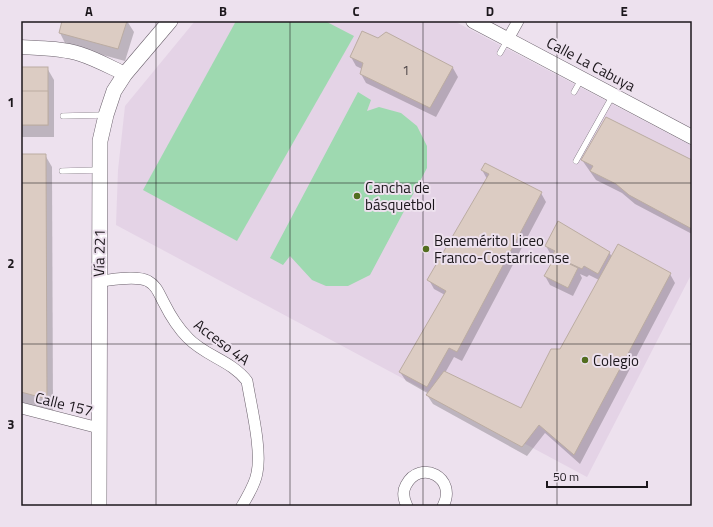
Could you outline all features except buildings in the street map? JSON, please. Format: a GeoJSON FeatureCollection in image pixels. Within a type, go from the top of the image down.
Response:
{"type":"FeatureCollection","features":[{"type":"Feature","properties":{"kind":"main road","name":"Vía 221"},"geometry":{"type":"LineString","coordinates":[[99,506],[100,141],[106,115],[114,91],[125,74],[170,21]]}},
{"type":"Feature","properties":{"kind":"street","name":"Calle La Cabuya"},"geometry":{"type":"LineString","coordinates":[[473,21],[692,137]]}},
{"type":"Feature","properties":{"kind":"street"},"geometry":{"type":"LineString","coordinates":[[508,39],[518,21]]}},
{"type":"Feature","properties":{"kind":"street"},"geometry":{"type":"LineString","coordinates":[[21,47],[43,48],[79,53],[96,59],[125,74]]}},
{"type":"Feature","properties":{"kind":"street","name":"Acceso 4A"},"geometry":{"type":"LineString","coordinates":[[99,281],[134,278],[146,280],[156,287],[175,321],[188,338],[199,347],[241,373],[247,381],[258,451],[258,472],[252,489],[242,506]]}},
{"type":"Feature","properties":{"kind":"street","name":"Calle 157"},"geometry":{"type":"LineString","coordinates":[[21,408],[99,428]]}},
{"type":"Feature","properties":{"kind":"street"},"geometry":{"type":"LineString","coordinates":[[407,506],[404,496],[404,488],[408,480],[423,472],[432,473],[439,477],[444,484],[447,492],[446,500],[443,506]]}},
{"type":"Feature","properties":{"kind":"lane"},"geometry":{"type":"LineString","coordinates":[[500,53],[508,39]]}},
{"type":"Feature","properties":{"kind":"lane"},"geometry":{"type":"LineString","coordinates":[[574,92],[582,78]]}},
{"type":"Feature","properties":{"kind":"lane"},"geometry":{"type":"LineString","coordinates":[[576,161],[613,95]]}},
{"type":"Feature","properties":{"kind":"lane"},"geometry":{"type":"LineString","coordinates":[[63,116],[106,115]]}},
{"type":"Feature","properties":{"kind":"lane"},"geometry":{"type":"LineString","coordinates":[[62,171],[100,170]]}},
{"type":"Feature","properties":{"kind":"shaded area","name":"Benemérito Liceo Franco-Costarricense"},"geometry":{"type":"Polygon","coordinates":[[[195,21],[454,21],[692,146],[692,273],[587,477],[116,225],[118,170],[125,106],[195,21]]]}},
{"type":"Feature","properties":{"kind":"green space"},"geometry":{"type":"Polygon","coordinates":[[[236,21],[325,21],[354,36],[237,241],[143,190],[236,21]]]}},
{"type":"Feature","properties":{"kind":"green space"},"geometry":{"type":"Polygon","coordinates":[[[358,92],[371,100],[367,111],[379,107],[401,113],[417,126],[427,146],[427,168],[370,275],[348,286],[326,286],[312,280],[290,256],[283,265],[270,258],[358,92]]]}},
{"type":"Feature","properties":{"kind":"place","name":"Cancha de básquetbol"},"geometry":{"type":"Point","coordinates":[357,196]}},
{"type":"Feature","properties":{"kind":"place","name":"Benemérito Liceo Franco-Costarricense"},"geometry":{"type":"Point","coordinates":[426,249]}},
{"type":"Feature","properties":{"kind":"place","name":"Colegio"},"geometry":{"type":"Point","coordinates":[585,360]}}]}
